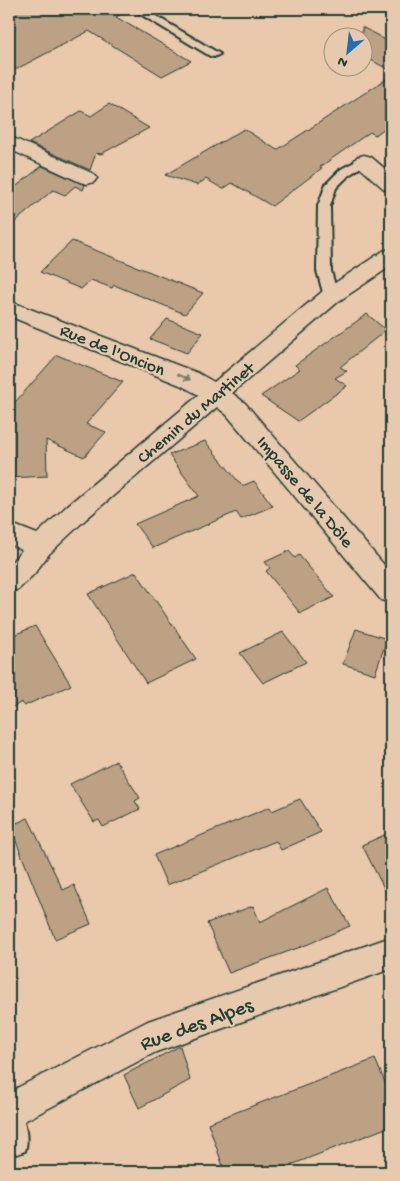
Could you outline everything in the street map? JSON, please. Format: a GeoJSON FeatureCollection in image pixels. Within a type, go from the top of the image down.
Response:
{"type":"FeatureCollection","features":[{"type":"Feature","properties":{"kind":"street"},"geometry":{"type":"LineString","coordinates":[[9,142],[87,178]]}},
{"type":"Feature","properties":{"kind":"street"},"geometry":{"type":"LineString","coordinates":[[364,162],[391,185]]}},
{"type":"Feature","properties":{"kind":"street","name":"Chemin du Martinet"},"geometry":{"type":"LineString","coordinates":[[9,581],[24,568],[40,547],[77,512],[331,296],[391,256]]}},
{"type":"Feature","properties":{"kind":"street","name":"Rue de l'Oncion"},"geometry":{"type":"LineString","coordinates":[[9,308],[189,379],[216,394]]}},
{"type":"Feature","properties":{"kind":"street","name":"Impasse de la Dôle"},"geometry":{"type":"LineString","coordinates":[[216,394],[236,409],[391,592]]}},
{"type":"Feature","properties":{"kind":"street"},"geometry":{"type":"LineString","coordinates":[[9,533],[40,547]]}},
{"type":"Feature","properties":{"kind":"street","name":"Rue des Alpes"},"geometry":{"type":"LineString","coordinates":[[12,1121],[148,1038],[391,953]]}},
{"type":"Feature","properties":{"kind":"lane"},"geometry":{"type":"LineString","coordinates":[[137,9],[214,54]]}},
{"type":"Feature","properties":{"kind":"lane"},"geometry":{"type":"LineString","coordinates":[[331,296],[324,271],[324,206],[330,187],[345,172],[364,162]]}},
{"type":"Feature","properties":{"kind":"building"},"geometry":{"type":"Polygon","coordinates":[[[9,9],[130,9],[116,17],[191,61],[162,76],[89,31],[9,73],[9,9]]]}},
{"type":"Feature","properties":{"kind":"building"},"geometry":{"type":"Polygon","coordinates":[[[372,33],[391,43],[391,71],[372,61],[372,33]]]}},
{"type":"Feature","properties":{"kind":"building"},"geometry":{"type":"Polygon","coordinates":[[[391,76],[391,124],[375,135],[370,132],[320,167],[322,168],[272,206],[232,183],[223,189],[206,179],[197,185],[165,175],[244,129],[277,150],[391,76]]]}},
{"type":"Feature","properties":{"kind":"building"},"geometry":{"type":"Polygon","coordinates":[[[109,104],[149,128],[101,154],[96,153],[90,170],[29,143],[81,111],[91,116],[109,104]]]}},
{"type":"Feature","properties":{"kind":"building"},"geometry":{"type":"Polygon","coordinates":[[[42,166],[85,185],[83,190],[75,186],[65,195],[53,190],[9,227],[9,192],[42,166]]]}},
{"type":"Feature","properties":{"kind":"building"},"geometry":{"type":"Polygon","coordinates":[[[72,241],[203,293],[185,314],[114,285],[112,288],[91,280],[81,289],[40,272],[72,241]]]}},
{"type":"Feature","properties":{"kind":"building"},"geometry":{"type":"Polygon","coordinates":[[[367,314],[386,330],[340,367],[347,371],[335,378],[347,386],[298,421],[261,396],[300,369],[295,365],[367,314]]]}},
{"type":"Feature","properties":{"kind":"building"},"geometry":{"type":"Polygon","coordinates":[[[167,319],[203,333],[187,353],[150,339],[167,319]]]}},
{"type":"Feature","properties":{"kind":"building"},"geometry":{"type":"Polygon","coordinates":[[[57,355],[123,382],[86,424],[106,432],[84,457],[46,440],[47,476],[9,478],[9,409],[57,355]]]}},
{"type":"Feature","properties":{"kind":"building"},"geometry":{"type":"Polygon","coordinates":[[[205,441],[242,486],[254,481],[273,506],[241,519],[236,512],[153,548],[135,524],[199,496],[169,455],[205,441]]]}},
{"type":"Feature","properties":{"kind":"building"},"geometry":{"type":"Polygon","coordinates":[[[289,551],[295,558],[299,555],[334,597],[300,613],[266,571],[270,568],[265,562],[289,551]]]}},
{"type":"Feature","properties":{"kind":"building"},"geometry":{"type":"Polygon","coordinates":[[[136,572],[196,659],[146,683],[88,594],[136,572]]]}},
{"type":"Feature","properties":{"kind":"building"},"geometry":{"type":"Polygon","coordinates":[[[35,626],[71,685],[24,706],[22,702],[9,709],[9,637],[35,626]]]}},
{"type":"Feature","properties":{"kind":"building"},"geometry":{"type":"Polygon","coordinates":[[[356,629],[387,639],[375,674],[343,664],[356,629]]]}},
{"type":"Feature","properties":{"kind":"building"},"geometry":{"type":"Polygon","coordinates":[[[283,632],[306,662],[263,683],[240,653],[283,632]]]}},
{"type":"Feature","properties":{"kind":"building"},"geometry":{"type":"Polygon","coordinates":[[[116,761],[140,798],[135,801],[140,809],[103,827],[99,820],[94,822],[70,784],[116,761]]]}},
{"type":"Feature","properties":{"kind":"building"},"geometry":{"type":"Polygon","coordinates":[[[300,799],[321,832],[281,850],[276,841],[167,885],[154,855],[270,807],[272,811],[300,799]]]}},
{"type":"Feature","properties":{"kind":"building"},"geometry":{"type":"Polygon","coordinates":[[[28,818],[63,890],[74,885],[91,924],[55,939],[10,826],[28,818]]]}},
{"type":"Feature","properties":{"kind":"building"},"geometry":{"type":"Polygon","coordinates":[[[391,832],[391,902],[362,845],[391,832]]]}},
{"type":"Feature","properties":{"kind":"building"},"geometry":{"type":"Polygon","coordinates":[[[328,888],[350,926],[306,945],[229,973],[207,923],[253,906],[260,922],[328,888]]]}},
{"type":"Feature","properties":{"kind":"building"},"geometry":{"type":"Polygon","coordinates":[[[180,1046],[190,1080],[139,1108],[124,1075],[180,1046]]]}},
{"type":"Feature","properties":{"kind":"building"},"geometry":{"type":"Polygon","coordinates":[[[375,1059],[391,1096],[391,1126],[273,1172],[225,1172],[208,1123],[375,1059]]]}}]}
